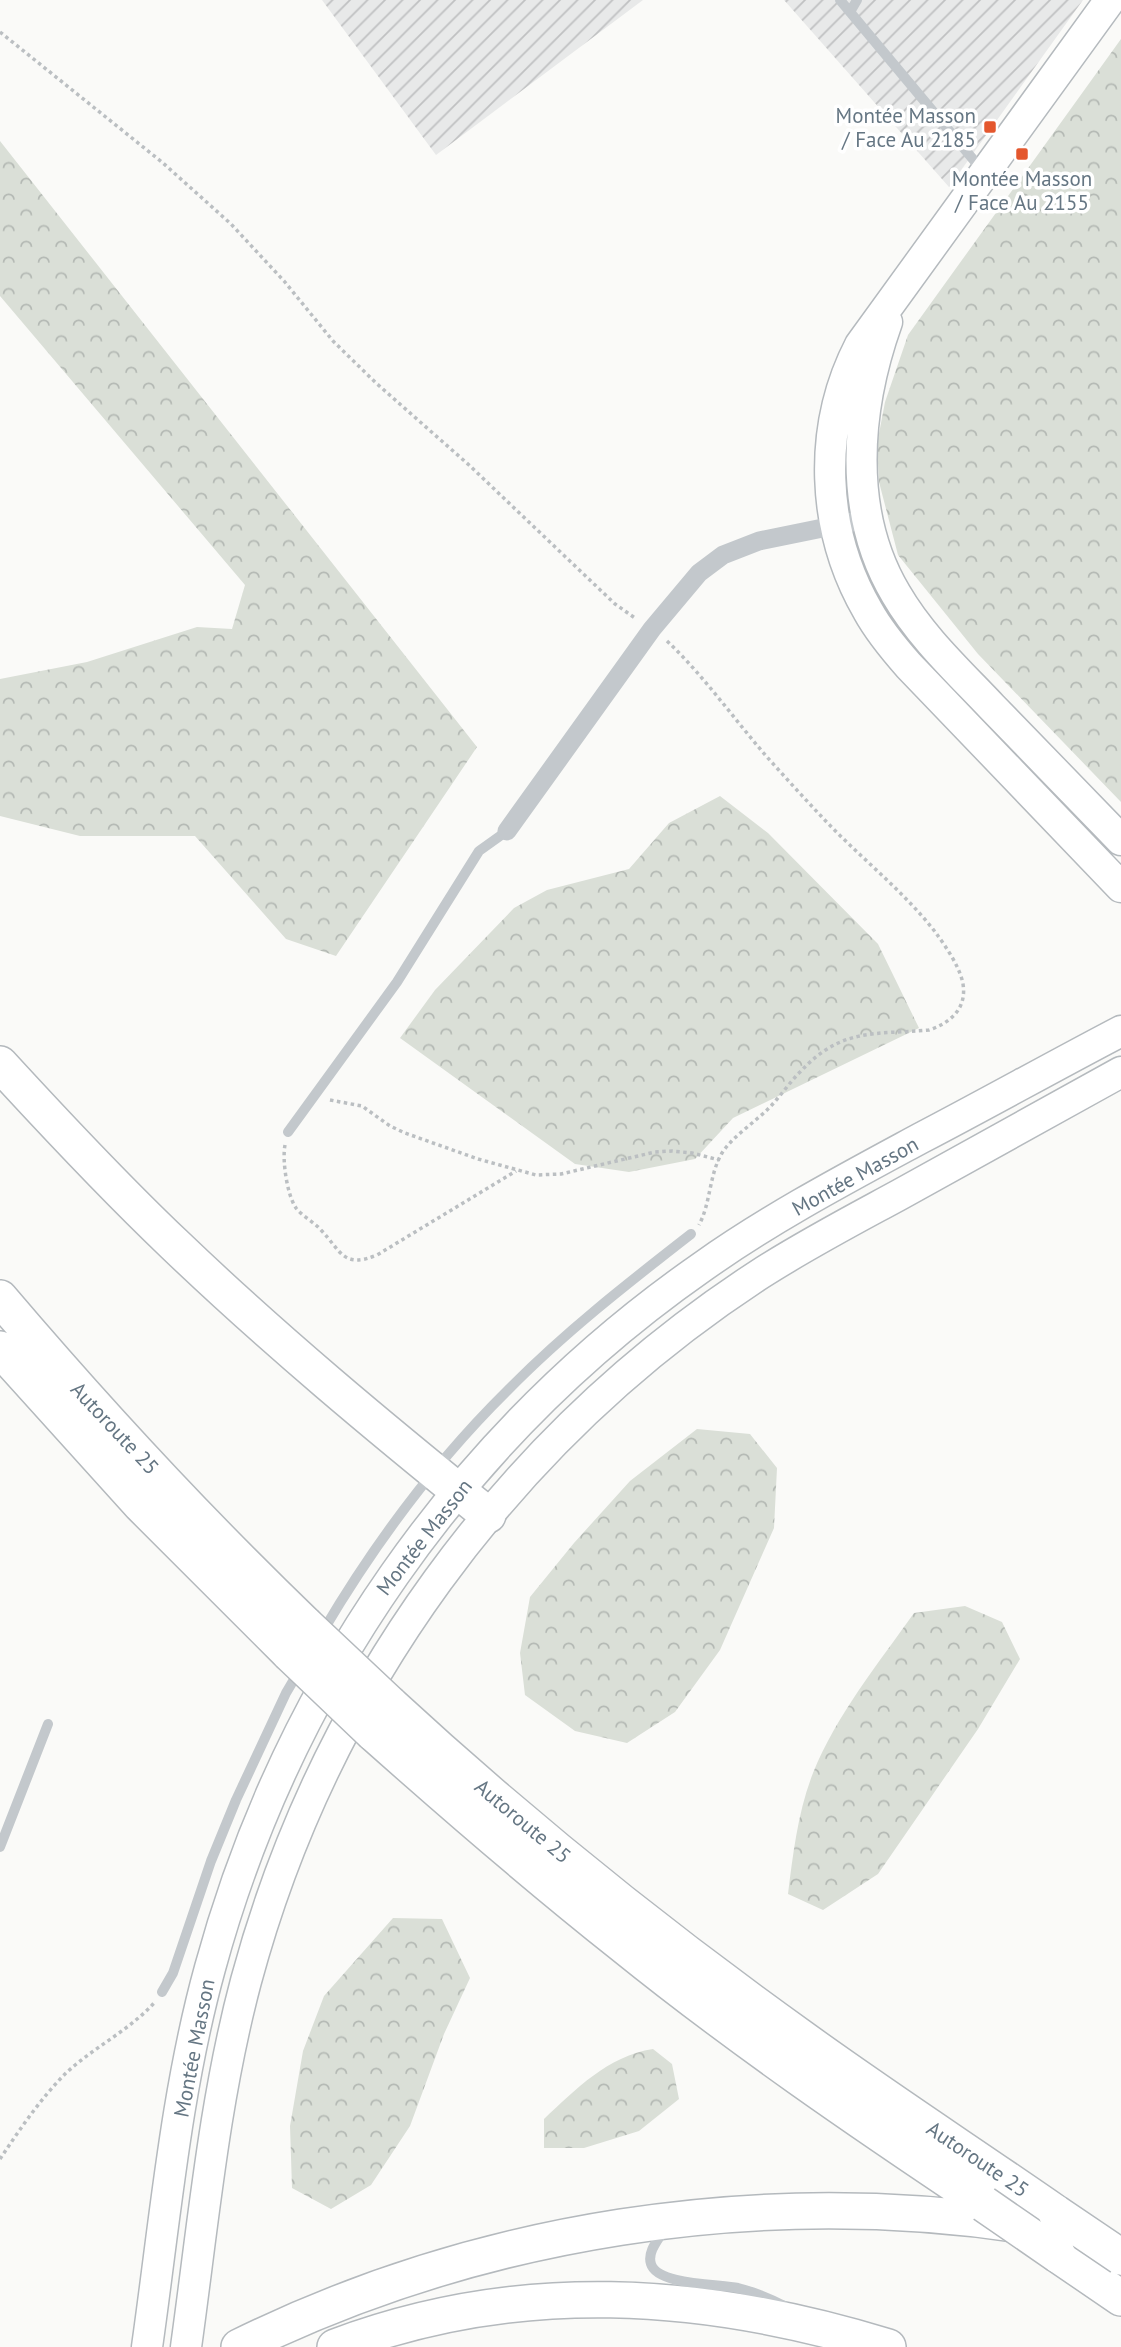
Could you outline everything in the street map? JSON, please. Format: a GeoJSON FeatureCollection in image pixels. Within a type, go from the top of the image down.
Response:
{"type":"FeatureCollection","features":[{"type":"Feature","properties":{"kind":"highway"},"geometry":{"type":"LineString","coordinates":[[0,1063],[127,1199],[211,1279],[335,1388],[488,1515]]}},
{"type":"Feature","properties":{"kind":"highway","name":"Autoroute 25"},"geometry":{"type":"LineString","coordinates":[[0,1298],[304,1645]]}},
{"type":"Feature","properties":{"kind":"highway","name":"Autoroute 25"},"geometry":{"type":"LineString","coordinates":[[0,1349],[141,1505],[304,1645],[381,1719],[489,1794],[555,1869],[704,1987],[826,2096],[1121,2298]]}},
{"type":"Feature","properties":{"kind":"highway","name":"Autoroute 25"},"geometry":{"type":"LineString","coordinates":[[704,1987],[803,2039],[1121,2257]]}},
{"type":"Feature","properties":{"kind":"highway"},"geometry":{"type":"LineString","coordinates":[[239,2347],[340,2302],[467,2261],[562,2238],[670,2220],[806,2211],[901,2213],[1018,2224],[1121,2243]]}},
{"type":"Feature","properties":{"kind":"highway"},"geometry":{"type":"LineString","coordinates":[[335,2347],[438,2316],[526,2302],[574,2299],[664,2301],[706,2306],[771,2317],[887,2347]]}},
{"type":"Feature","properties":{"kind":"main road"},"geometry":{"type":"LineString","coordinates":[[1110,0],[871,328],[844,380],[833,431],[830,465],[831,500],[840,545],[856,589],[889,643],[1121,887]]}},
{"type":"Feature","properties":{"kind":"main road"},"geometry":{"type":"LineString","coordinates":[[901,290],[883,334],[870,384],[861,462],[867,519],[885,574],[919,628],[1121,841]]}},
{"type":"Feature","properties":{"kind":"main road","name":"Montée Masson"},"geometry":{"type":"LineString","coordinates":[[147,2347],[185,2078],[208,1972],[239,1871],[276,1780],[328,1678],[389,1581],[446,1480],[519,1423],[642,1311],[707,1263],[851,1176],[1121,1031]]}},
{"type":"Feature","properties":{"kind":"main road","name":"Montée Masson"},"geometry":{"type":"LineString","coordinates":[[186,2347],[227,2066],[245,1985],[279,1875],[329,1757],[375,1674],[426,1595],[488,1515],[555,1442],[624,1377],[685,1328],[759,1275],[1121,1072]]}},
{"type":"Feature","properties":{"kind":"street"},"geometry":{"type":"LineString","coordinates":[[507,831],[652,629],[691,581],[711,563],[723,555],[759,541],[867,519]]}},
{"type":"Feature","properties":{"kind":"lane"},"geometry":{"type":"LineString","coordinates":[[840,0],[984,173]]}},
{"type":"Feature","properties":{"kind":"lane"},"geometry":{"type":"LineString","coordinates":[[850,12],[858,0]]}},
{"type":"Feature","properties":{"kind":"lane"},"geometry":{"type":"LineString","coordinates":[[288,1132],[397,982],[479,851],[507,831]]}},
{"type":"Feature","properties":{"kind":"lane"},"geometry":{"type":"LineString","coordinates":[[162,1992],[173,1973],[211,1861],[286,1693],[304,1645],[387,1531],[446,1480],[509,1389],[585,1320],[691,1234]]}},
{"type":"Feature","properties":{"kind":"lane"},"geometry":{"type":"LineString","coordinates":[[0,1847],[48,1724]]}},
{"type":"Feature","properties":{"kind":"lane"},"geometry":{"type":"LineString","coordinates":[[670,2220],[650,2255],[653,2269],[660,2274],[682,2281],[722,2285],[761,2295],[832,2331]]}},
{"type":"Feature","properties":{"kind":"path"},"geometry":{"type":"LineString","coordinates":[[0,32],[163,163],[231,224],[284,281],[333,341],[376,383],[469,465],[614,604],[669,643],[848,846],[906,899],[936,933],[954,961],[963,983],[963,1001],[956,1014],[941,1026],[929,1030],[855,1035],[822,1051],[799,1073],[782,1095],[723,1151],[703,1218],[691,1234]]}},
{"type":"Feature","properties":{"kind":"path"},"geometry":{"type":"LineString","coordinates":[[314,1096],[362,1106],[405,1133],[478,1160],[536,1175],[561,1174],[639,1155],[672,1151],[719,1160]]}},
{"type":"Feature","properties":{"kind":"path"},"geometry":{"type":"LineString","coordinates":[[288,1132],[284,1166],[297,1209],[322,1231],[334,1248],[355,1261],[377,1255],[519,1170]]}},
{"type":"Feature","properties":{"kind":"path"},"geometry":{"type":"LineString","coordinates":[[0,2159],[22,2125],[66,2073],[145,2013],[162,1992]]}},
{"type":"Feature","properties":{"kind":"shaded area"},"geometry":{"type":"Polygon","coordinates":[[[322,0],[643,0],[436,155],[322,0]]]}},
{"type":"Feature","properties":{"kind":"shaded area"},"geometry":{"type":"Polygon","coordinates":[[[784,0],[1083,0],[949,187],[784,0]]]}},
{"type":"Feature","properties":{"kind":"green space"},"geometry":{"type":"Polygon","coordinates":[[[1121,39],[1121,802],[978,654],[898,555],[879,482],[877,444],[885,402],[908,335],[1121,39]]]}},
{"type":"Feature","properties":{"kind":"green space"},"geometry":{"type":"Polygon","coordinates":[[[0,141],[477,747],[336,956],[286,939],[195,836],[80,836],[0,816],[0,679],[87,662],[197,627],[232,629],[245,585],[0,296],[0,141]]]}},
{"type":"Feature","properties":{"kind":"green space"},"geometry":{"type":"Polygon","coordinates":[[[720,796],[768,833],[878,944],[919,1028],[733,1118],[695,1159],[629,1172],[575,1164],[400,1038],[435,990],[514,908],[547,890],[629,869],[669,823],[720,796]]]}},
{"type":"Feature","properties":{"kind":"green space"},"geometry":{"type":"Polygon","coordinates":[[[697,1429],[750,1434],[777,1468],[774,1528],[720,1650],[675,1712],[627,1743],[575,1731],[525,1695],[520,1653],[530,1597],[630,1481],[697,1429]]]}},
{"type":"Feature","properties":{"kind":"green space"},"geometry":{"type":"Polygon","coordinates":[[[965,1606],[1002,1622],[1020,1659],[978,1729],[878,1874],[823,1910],[788,1894],[803,1802],[823,1751],[846,1710],[914,1613],[965,1606]]]}},
{"type":"Feature","properties":{"kind":"green space"},"geometry":{"type":"Polygon","coordinates":[[[393,1918],[442,1919],[470,1978],[444,2034],[410,2126],[371,2185],[331,2209],[292,2188],[290,2126],[303,2051],[324,1996],[393,1918]]]}},
{"type":"Feature","properties":{"kind":"green space"},"geometry":{"type":"Polygon","coordinates":[[[653,2049],[672,2064],[679,2099],[639,2131],[584,2148],[544,2148],[544,2119],[568,2096],[607,2066],[653,2049]]]}},
{"type":"Feature","properties":{"kind":"place","name":"Montée Masson / Face Au 2185"},"geometry":{"type":"Point","coordinates":[990,127]}},
{"type":"Feature","properties":{"kind":"place","name":"Montée Masson / Face Au 2155"},"geometry":{"type":"Point","coordinates":[1022,154]}}]}
